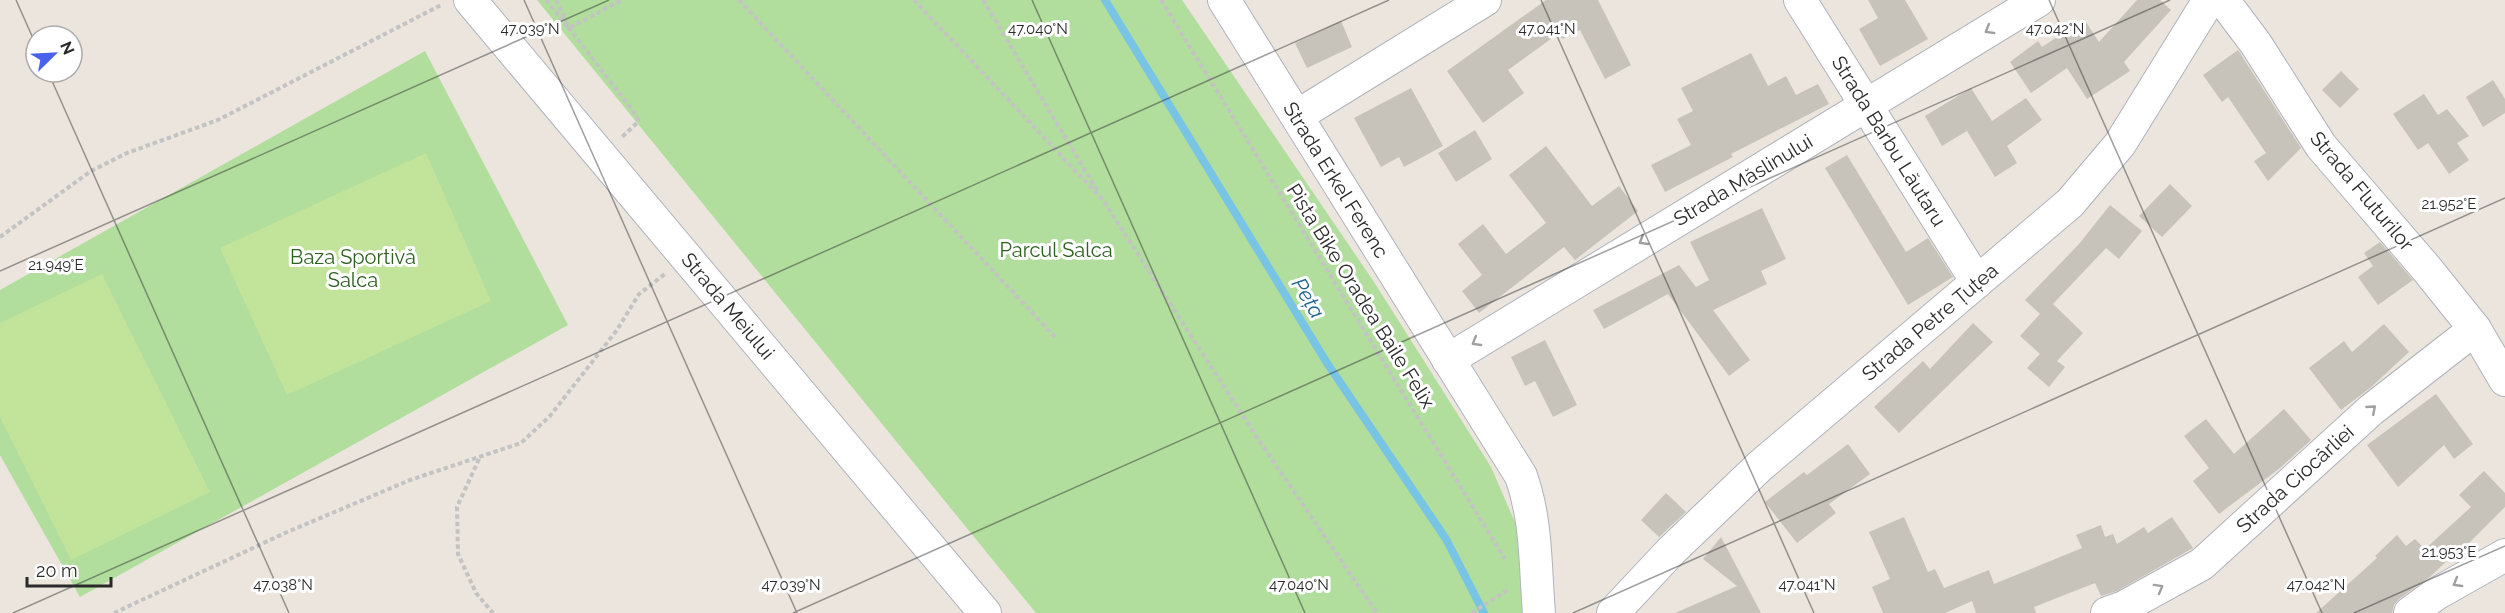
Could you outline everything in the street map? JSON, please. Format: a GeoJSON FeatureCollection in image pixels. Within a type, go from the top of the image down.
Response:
{"type":"FeatureCollection","features":[{"type":"Feature","properties":{"kind":"street","name":"Strada Erkel Ferenc"},"geometry":{"type":"LineString","coordinates":[[1224,0],[1521,476],[1530,501],[1535,538],[1539,613]]}},
{"type":"Feature","properties":{"kind":"street"},"geometry":{"type":"LineString","coordinates":[[1297,116],[1485,0]]}},
{"type":"Feature","properties":{"kind":"street","name":"Strada Barbu Lăutaru"},"geometry":{"type":"LineString","coordinates":[[1800,0],[1977,282]]}},
{"type":"Feature","properties":{"kind":"street","name":"Strada Măslinului"},"geometry":{"type":"LineString","coordinates":[[1448,360],[2039,0]]}},
{"type":"Feature","properties":{"kind":"street","name":"Strada Petre Țuțea"},"geometry":{"type":"LineString","coordinates":[[1613,613],[1671,551],[1760,466],[2070,203],[2120,144],[2209,0]]}},
{"type":"Feature","properties":{"kind":"street","name":"Strada Fluturilor"},"geometry":{"type":"LineString","coordinates":[[2223,0],[2256,44],[2321,146],[2475,329],[2505,380]]}},
{"type":"Feature","properties":{"kind":"street","name":"Strada Meiului"},"geometry":{"type":"LineString","coordinates":[[459,1],[601,156],[985,613]]}},
{"type":"Feature","properties":{"kind":"street","name":"Strada Ciocârliei"},"geometry":{"type":"LineString","coordinates":[[2107,613],[2124,607],[2202,564],[2371,410],[2475,329]]}},
{"type":"Feature","properties":{"kind":"street"},"geometry":{"type":"LineString","coordinates":[[2410,613],[2436,594],[2505,555]]}},
{"type":"Feature","properties":{"kind":"path"},"geometry":{"type":"LineString","coordinates":[[546,0],[637,116],[638,122],[601,156]]}},
{"type":"Feature","properties":{"kind":"path"},"geometry":{"type":"LineString","coordinates":[[556,0],[569,28]]}},
{"type":"Feature","properties":{"kind":"path"},"geometry":{"type":"LineString","coordinates":[[569,28],[622,0]]}},
{"type":"Feature","properties":{"kind":"path"},"geometry":{"type":"LineString","coordinates":[[739,0],[1055,337]]}},
{"type":"Feature","properties":{"kind":"path"},"geometry":{"type":"LineString","coordinates":[[914,0],[1103,200]]}},
{"type":"Feature","properties":{"kind":"path"},"geometry":{"type":"LineString","coordinates":[[983,0],[1103,200],[1258,439],[1377,613]]}},
{"type":"Feature","properties":{"kind":"path","name":"Pista Bike Oradea Baile Felix"},"geometry":{"type":"LineString","coordinates":[[1161,0],[1507,562]]}},
{"type":"Feature","properties":{"kind":"path"},"geometry":{"type":"LineString","coordinates":[[0,237],[91,171],[127,153],[218,120],[459,1]]}},
{"type":"Feature","properties":{"kind":"path"},"geometry":{"type":"LineString","coordinates":[[114,613],[285,533],[400,484],[520,443],[550,416],[617,330],[639,294],[687,257]]}},
{"type":"Feature","properties":{"kind":"path"},"geometry":{"type":"LineString","coordinates":[[479,458],[457,507],[458,554],[476,593],[493,613]]}},
{"type":"Feature","properties":{"kind":"path"},"geometry":{"type":"LineString","coordinates":[[1472,613],[1493,598]]}},
{"type":"Feature","properties":{"kind":"green space","name":"Parcul Salca"},"geometry":{"type":"Polygon","coordinates":[[[537,0],[1182,0],[1374,282],[1491,467],[1517,527],[1526,613],[1036,613],[537,0]]]}},
{"type":"Feature","properties":{"kind":"green space","name":"Baza Sportivă Salca"},"geometry":{"type":"Polygon","coordinates":[[[425,51],[568,325],[80,597],[0,455],[0,290],[425,51]]]}},
{"type":"Feature","properties":{"kind":"green space"},"geometry":{"type":"Polygon","coordinates":[[[426,153],[491,301],[287,395],[220,248],[426,153]]]}},
{"type":"Feature","properties":{"kind":"green space"},"geometry":{"type":"Polygon","coordinates":[[[102,274],[210,492],[71,560],[0,417],[0,323],[102,274]]]}},
{"type":"Feature","properties":{"kind":"building"},"geometry":{"type":"Polygon","coordinates":[[[1546,0],[1598,0],[1631,65],[1605,79],[1580,30],[1562,39],[1559,33],[1508,70],[1524,93],[1483,123],[1447,71],[1546,0]]]}},
{"type":"Feature","properties":{"kind":"building"},"geometry":{"type":"Polygon","coordinates":[[[1868,0],[1905,0],[1928,39],[1880,66],[1859,29],[1878,18],[1868,0]]]}},
{"type":"Feature","properties":{"kind":"building"},"geometry":{"type":"Polygon","coordinates":[[[2137,0],[2160,0],[2171,10],[2124,62],[2130,71],[2087,99],[2067,68],[2031,93],[2010,62],[2038,41],[2042,47],[2084,19],[2099,42],[2137,0]]]}},
{"type":"Feature","properties":{"kind":"building"},"geometry":{"type":"Polygon","coordinates":[[[1341,21],[1352,47],[1307,68],[1295,43],[1341,21]]]}},
{"type":"Feature","properties":{"kind":"building"},"geometry":{"type":"Polygon","coordinates":[[[2238,50],[2301,148],[2268,181],[2254,161],[2266,153],[2228,97],[2222,102],[2203,75],[2238,50]]]}},
{"type":"Feature","properties":{"kind":"building"},"geometry":{"type":"Polygon","coordinates":[[[1751,53],[1768,86],[1786,76],[1796,95],[1818,84],[1829,104],[1731,154],[1733,157],[1665,192],[1651,165],[1691,145],[1677,119],[1693,111],[1681,88],[1751,53]]]}},
{"type":"Feature","properties":{"kind":"building"},"geometry":{"type":"Polygon","coordinates":[[[2341,71],[2359,89],[2340,108],[2322,90],[2341,71]]]}},
{"type":"Feature","properties":{"kind":"building"},"geometry":{"type":"Polygon","coordinates":[[[2493,80],[2505,99],[2505,113],[2483,127],[2466,97],[2493,80]]]}},
{"type":"Feature","properties":{"kind":"building"},"geometry":{"type":"Polygon","coordinates":[[[1411,88],[1443,146],[1404,167],[1399,157],[1381,167],[1354,118],[1411,88]]]}},
{"type":"Feature","properties":{"kind":"building"},"geometry":{"type":"Polygon","coordinates":[[[1971,88],[1992,121],[2026,98],[2042,120],[2007,146],[2017,163],[1995,177],[1967,131],[1942,146],[1925,116],[1971,88]]]}},
{"type":"Feature","properties":{"kind":"building"},"geometry":{"type":"Polygon","coordinates":[[[2424,94],[2438,115],[2447,109],[2469,136],[2457,143],[2469,160],[2449,174],[2428,143],[2418,150],[2393,114],[2424,94]]]}},
{"type":"Feature","properties":{"kind":"building"},"geometry":{"type":"Polygon","coordinates":[[[1475,130],[1492,159],[1456,182],[1438,153],[1475,130]]]}},
{"type":"Feature","properties":{"kind":"building"},"geometry":{"type":"Polygon","coordinates":[[[1546,146],[1592,206],[1619,186],[1638,211],[1575,260],[1564,247],[1479,313],[1462,291],[1482,275],[1458,244],[1483,224],[1506,254],[1546,223],[1509,175],[1546,146]]]}},
{"type":"Feature","properties":{"kind":"building"},"geometry":{"type":"Polygon","coordinates":[[[1847,155],[1906,252],[1928,238],[1953,277],[1908,305],[1825,168],[1847,155]]]}},
{"type":"Feature","properties":{"kind":"building"},"geometry":{"type":"Polygon","coordinates":[[[2170,184],[2192,206],[2162,237],[2139,216],[2170,184]]]}},
{"type":"Feature","properties":{"kind":"building"},"geometry":{"type":"Polygon","coordinates":[[[2110,205],[2142,231],[2119,259],[2106,248],[2053,304],[2083,333],[2057,361],[2065,367],[2049,387],[2027,368],[2040,354],[2020,336],[2040,314],[2025,300],[2079,244],[2110,205]]]}},
{"type":"Feature","properties":{"kind":"building"},"geometry":{"type":"Polygon","coordinates":[[[1762,208],[1786,259],[1761,271],[1767,284],[1713,310],[1750,360],[1729,376],[1668,294],[1604,329],[1593,310],[1679,265],[1696,287],[1709,280],[1690,242],[1762,208]]]}},
{"type":"Feature","properties":{"kind":"building"},"geometry":{"type":"Polygon","coordinates":[[[2380,242],[2413,280],[2378,305],[2358,277],[2373,266],[2364,253],[2380,242]]]}},
{"type":"Feature","properties":{"kind":"building"},"geometry":{"type":"Polygon","coordinates":[[[1973,323],[1993,342],[1899,433],[1874,407],[1923,361],[1930,369],[1973,323]]]}},
{"type":"Feature","properties":{"kind":"building"},"geometry":{"type":"Polygon","coordinates":[[[2384,324],[2409,352],[2370,388],[2341,410],[2309,368],[2344,341],[2352,352],[2384,324]]]}},
{"type":"Feature","properties":{"kind":"building"},"geometry":{"type":"Polygon","coordinates":[[[1545,340],[1577,405],[1553,417],[1535,381],[1525,386],[1511,357],[1545,340]]]}},
{"type":"Feature","properties":{"kind":"building"},"geometry":{"type":"Polygon","coordinates":[[[2436,394],[2473,444],[2454,459],[2444,445],[2398,487],[2367,445],[2436,394]]]}},
{"type":"Feature","properties":{"kind":"building"},"geometry":{"type":"Polygon","coordinates":[[[2284,409],[2311,440],[2280,468],[2219,514],[2193,481],[2209,468],[2184,436],[2206,419],[2234,454],[2284,409]]]}},
{"type":"Feature","properties":{"kind":"building"},"geometry":{"type":"Polygon","coordinates":[[[1848,444],[1870,474],[1829,504],[1836,513],[1797,543],[1765,502],[1804,472],[1807,475],[1848,444]]]}},
{"type":"Feature","properties":{"kind":"building"},"geometry":{"type":"Polygon","coordinates":[[[2484,471],[2505,493],[2505,507],[2457,555],[2455,553],[2431,576],[2399,599],[2392,613],[2316,613],[2377,558],[2375,556],[2397,535],[2406,546],[2415,539],[2425,549],[2471,507],[2459,495],[2484,471]]]}},
{"type":"Feature","properties":{"kind":"building"},"geometry":{"type":"Polygon","coordinates":[[[1666,493],[1686,512],[1659,537],[1641,520],[1666,493]]]}},
{"type":"Feature","properties":{"kind":"building"},"geometry":{"type":"Polygon","coordinates":[[[1904,517],[1928,572],[1935,569],[1944,588],[1989,570],[1994,584],[2082,548],[2076,535],[2101,525],[2105,537],[2113,534],[2117,544],[2144,527],[2148,533],[2172,517],[2193,548],[2117,591],[2101,596],[2095,583],[2034,607],[2036,613],[1976,613],[1972,601],[1945,613],[1883,613],[1872,587],[1890,579],[1869,532],[1904,517]]]}},
{"type":"Feature","properties":{"kind":"building"},"geometry":{"type":"Polygon","coordinates":[[[1721,537],[1761,613],[1675,613],[1737,586],[1703,559],[1721,537]]]}},
{"type":"Feature","properties":{"kind":"waterway","name":"Peța"},"geometry":{"type":"LineString","coordinates":[[1105,0],[1327,363],[1446,539],[1484,613]]}}]}
